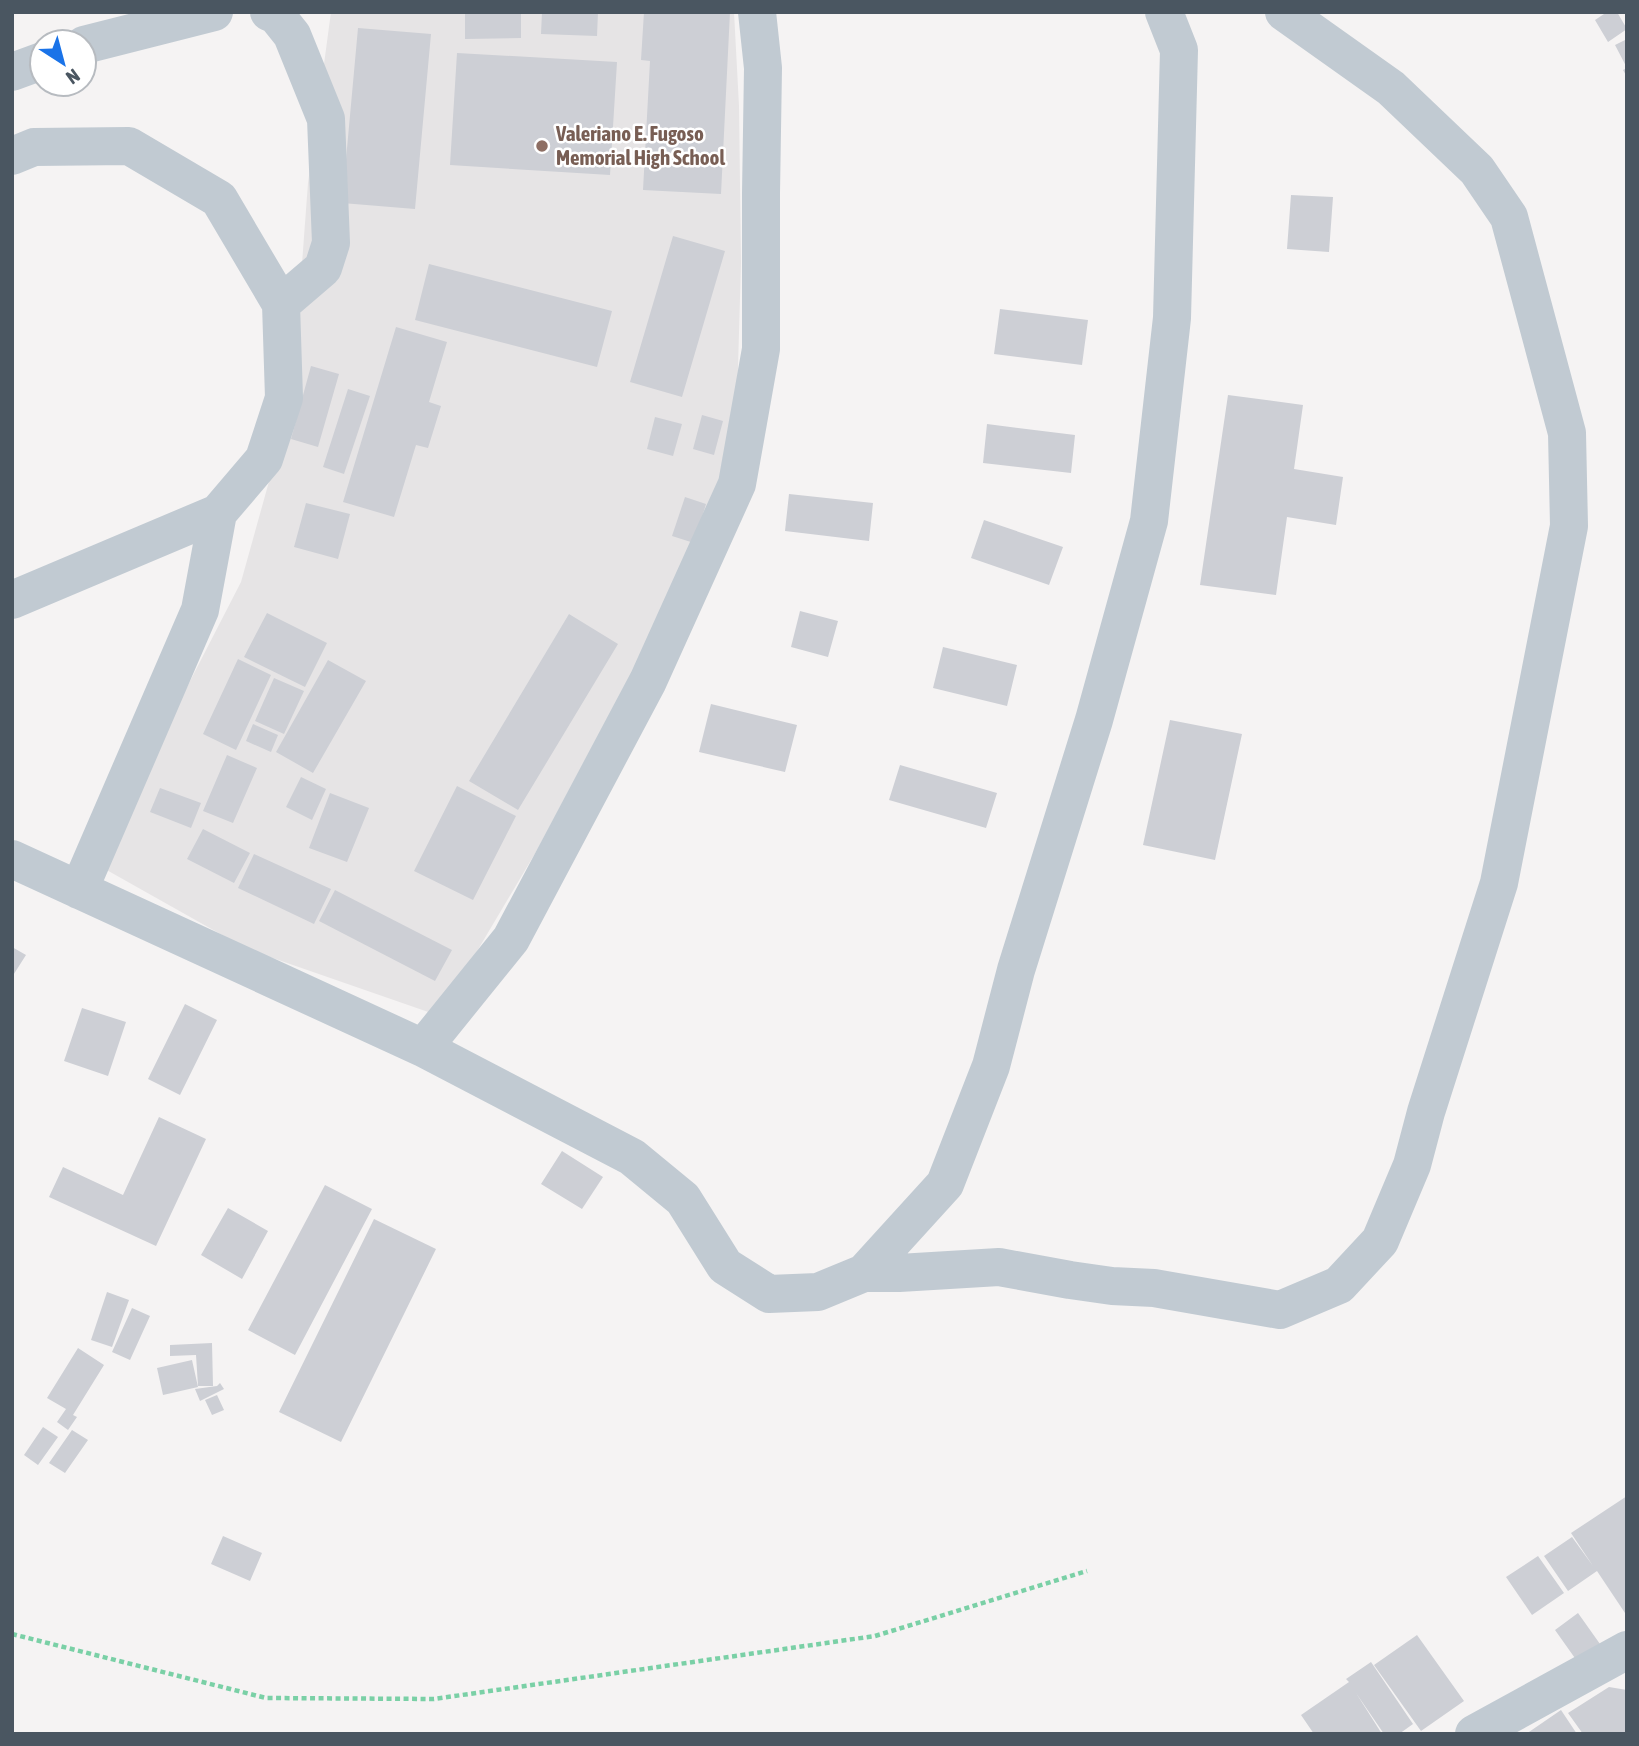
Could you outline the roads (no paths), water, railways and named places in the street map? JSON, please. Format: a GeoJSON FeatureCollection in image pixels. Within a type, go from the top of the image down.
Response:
{"type":"FeatureCollection","features":[{"type":"Feature","properties":{"kind":"street"},"geometry":{"type":"LineString","coordinates":[[98,32],[125,12]]}},
{"type":"Feature","properties":{"kind":"street"},"geometry":{"type":"LineString","coordinates":[[98,40],[214,12]]}},
{"type":"Feature","properties":{"kind":"street"},"geometry":{"type":"LineString","coordinates":[[269,12],[276,15],[292,35],[326,119],[331,243],[323,268],[281,304]]}},
{"type":"Feature","properties":{"kind":"street"},"geometry":{"type":"LineString","coordinates":[[423,1048],[511,939],[648,681],[737,484],[761,349],[763,68],[757,12]]}},
{"type":"Feature","properties":{"kind":"street"},"geometry":{"type":"LineString","coordinates":[[864,1273],[945,1184],[991,1066],[1016,971],[1094,720],[1149,522],[1172,318],[1179,50],[1164,12]]}},
{"type":"Feature","properties":{"kind":"street"},"geometry":{"type":"LineString","coordinates":[[12,859],[423,1048],[632,1157],[683,1199],[725,1266],[769,1293],[818,1292],[864,1273],[999,1266],[1070,1280],[1154,1288],[1280,1310],[1339,1285],[1380,1241],[1412,1165],[1426,1112],[1499,883],[1569,526],[1567,433],[1509,218],[1477,170],[1391,88],[1284,12]]}},
{"type":"Feature","properties":{"kind":"street"},"geometry":{"type":"LineString","coordinates":[[12,156],[34,147],[129,146],[219,199],[281,304],[284,398],[264,459],[218,513],[12,600]]}},
{"type":"Feature","properties":{"kind":"street"},"geometry":{"type":"LineString","coordinates":[[79,890],[200,610],[218,513]]}},
{"type":"Feature","properties":{"kind":"street"},"geometry":{"type":"LineString","coordinates":[[1474,1734],[1627,1650]]}},
{"type":"Feature","properties":{"kind":"place","name":"Valeriano E. Fugoso Memorial High School"},"geometry":{"type":"Point","coordinates":[542,146]}}]}
